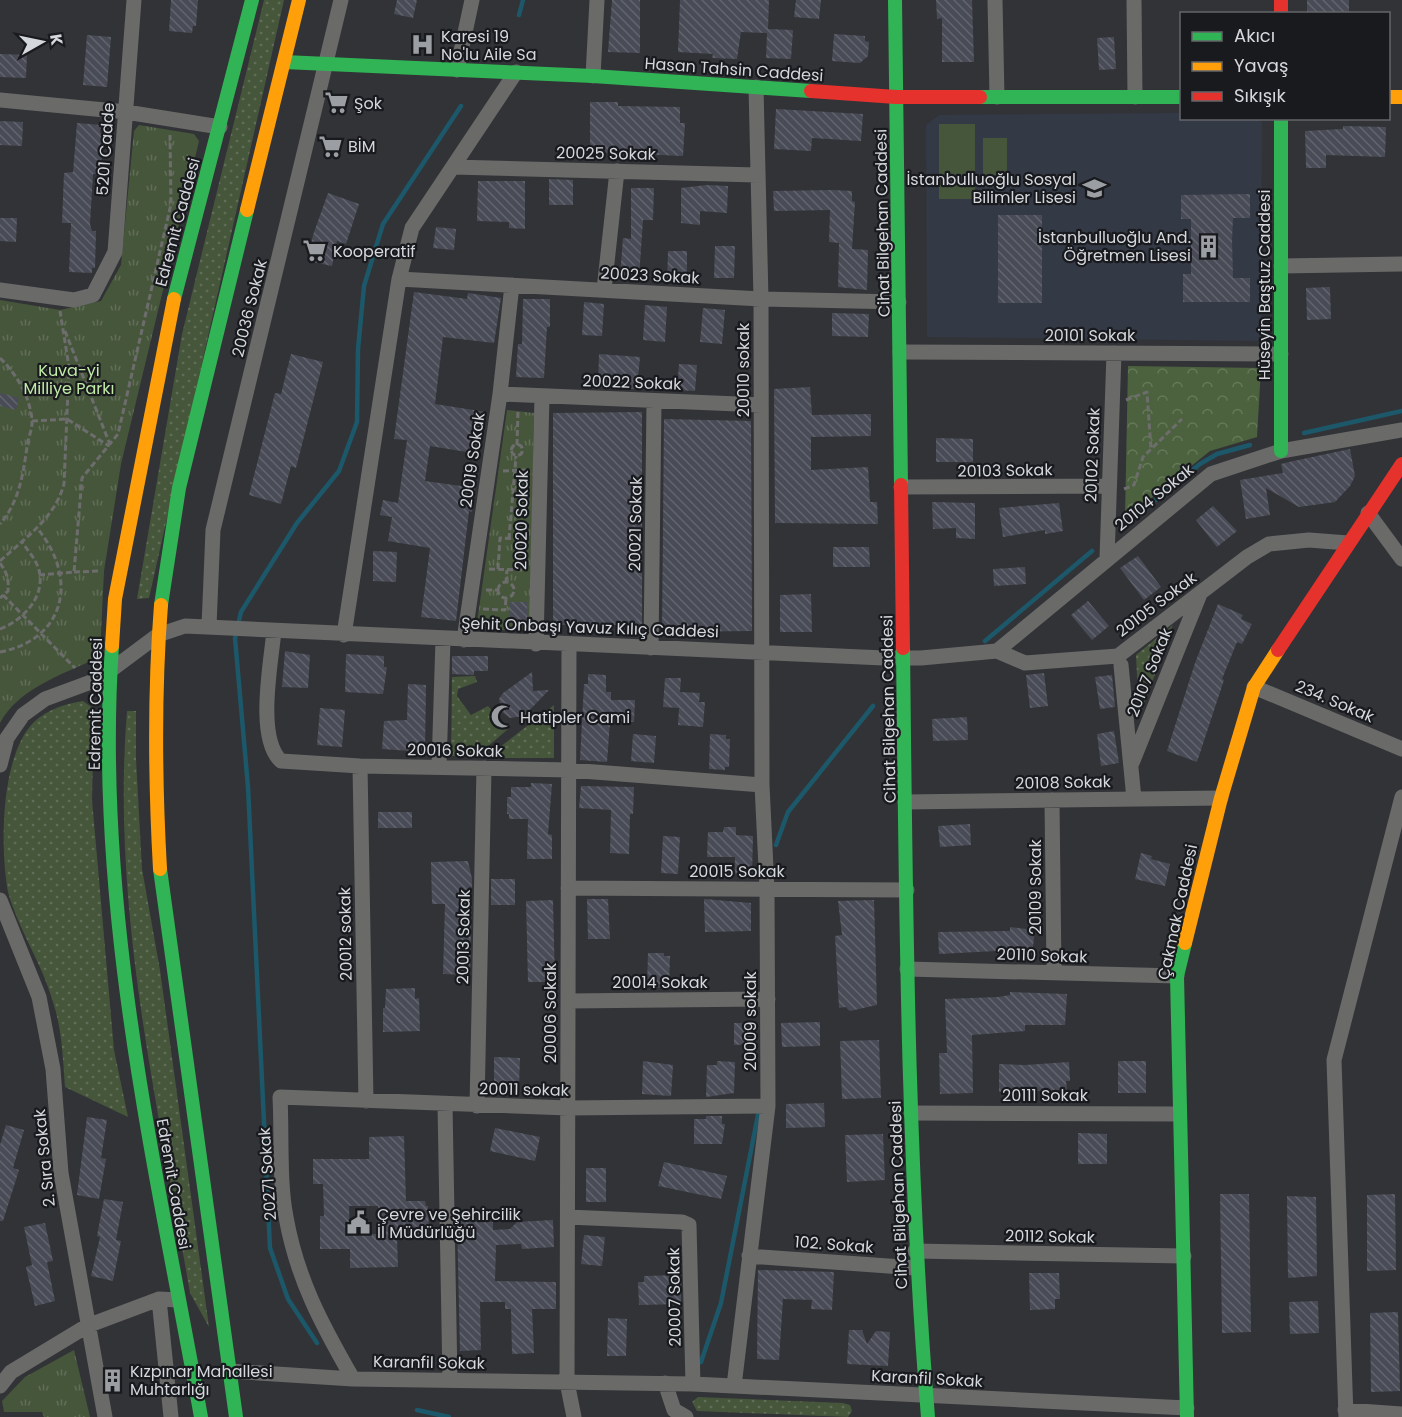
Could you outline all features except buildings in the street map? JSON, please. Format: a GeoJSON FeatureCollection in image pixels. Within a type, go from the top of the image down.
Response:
{"type":"FeatureCollection","features":[{"type":"Feature","properties":{"kind":"main road","name":"Edremit Caddesi"},"geometry":{"type":"LineString","coordinates":[[201,1417],[131,1031],[115,908],[110,787],[110,672],[115,599],[168,321],[252,0]]}},
{"type":"Feature","properties":{"kind":"main road","name":"Edremit Caddesi"},"geometry":{"type":"LineString","coordinates":[[236,1417],[161,880],[156,800],[158,635],[179,488],[299,0]]}},
{"type":"Feature","properties":{"kind":"main road","name":"Cihat Bilgehan Caddesi"},"geometry":{"type":"LineString","coordinates":[[896,0],[907,969],[915,1251],[928,1417]]}},
{"type":"Feature","properties":{"kind":"main road","name":"Hasan Tahsin Caddesi"},"geometry":{"type":"LineString","coordinates":[[284,62],[594,76],[896,97],[1180,97]]}},
{"type":"Feature","properties":{"kind":"main road","name":"Hüseyin Baştuz Caddesi"},"geometry":{"type":"LineString","coordinates":[[1281,120],[1281,451]]}},
{"type":"Feature","properties":{"kind":"main road","name":"Çakmak Caddesi"},"geometry":{"type":"LineString","coordinates":[[1187,1412],[1177,976],[1221,798],[1254,687],[1402,464]]}},
{"type":"Feature","properties":{"kind":"main road"},"geometry":{"type":"LineString","coordinates":[[178,1300],[194,1311],[199,1320]]}},
{"type":"Feature","properties":{"kind":"street","name":"5201 Cadde"},"geometry":{"type":"LineString","coordinates":[[0,290],[74,300],[93,295],[105,276],[116,252],[134,0]]}},
{"type":"Feature","properties":{"kind":"street","name":"20036 Sokak"},"geometry":{"type":"LineString","coordinates":[[212,626],[213,530],[341,0]]}},
{"type":"Feature","properties":{"kind":"street"},"geometry":{"type":"LineString","coordinates":[[457,70],[472,0]]}},
{"type":"Feature","properties":{"kind":"street"},"geometry":{"type":"LineString","coordinates":[[594,76],[597,0]]}},
{"type":"Feature","properties":{"kind":"street"},"geometry":{"type":"LineString","coordinates":[[995,0],[997,97]]}},
{"type":"Feature","properties":{"kind":"street"},"geometry":{"type":"LineString","coordinates":[[1134,0],[1136,97]]}},
{"type":"Feature","properties":{"kind":"street"},"geometry":{"type":"LineString","coordinates":[[344,635],[399,279],[412,228],[516,72]]}},
{"type":"Feature","properties":{"kind":"street","name":"20010 sokak"},"geometry":{"type":"LineString","coordinates":[[756,87],[761,299],[764,653]]}},
{"type":"Feature","properties":{"kind":"street"},"geometry":{"type":"LineString","coordinates":[[0,100],[126,112],[220,127]]}},
{"type":"Feature","properties":{"kind":"street","name":"20025 Sokak"},"geometry":{"type":"LineString","coordinates":[[453,167],[757,175]]}},
{"type":"Feature","properties":{"kind":"street"},"geometry":{"type":"LineString","coordinates":[[604,290],[617,171]]}},
{"type":"Feature","properties":{"kind":"street"},"geometry":{"type":"LineString","coordinates":[[1281,266],[1402,264]]}},
{"type":"Feature","properties":{"kind":"street","name":"20023 Sokak"},"geometry":{"type":"LineString","coordinates":[[399,279],[761,299],[899,302]]}},
{"type":"Feature","properties":{"kind":"street","name":"20019 Sokak"},"geometry":{"type":"LineString","coordinates":[[464,640],[500,394],[512,285]]}},
{"type":"Feature","properties":{"kind":"street","name":"20101 Sokak"},"geometry":{"type":"LineString","coordinates":[[900,352],[1281,354]]}},
{"type":"Feature","properties":{"kind":"street","name":"20102 Sokak"},"geometry":{"type":"LineString","coordinates":[[1107,558],[1114,353]]}},
{"type":"Feature","properties":{"kind":"street","name":"20022 Sokak"},"geometry":{"type":"LineString","coordinates":[[500,394],[761,405]]}},
{"type":"Feature","properties":{"kind":"street","name":"20020 Sokak"},"geometry":{"type":"LineString","coordinates":[[536,644],[542,396]]}},
{"type":"Feature","properties":{"kind":"street","name":"20021 Sokak"},"geometry":{"type":"LineString","coordinates":[[651,648],[654,401]]}},
{"type":"Feature","properties":{"kind":"street","name":"20104 Sokak"},"geometry":{"type":"LineString","coordinates":[[996,651],[1212,474],[1281,451],[1402,430]]}},
{"type":"Feature","properties":{"kind":"street","name":"20103 Sokak"},"geometry":{"type":"LineString","coordinates":[[902,487],[1108,491]]}},
{"type":"Feature","properties":{"kind":"street"},"geometry":{"type":"LineString","coordinates":[[1368,513],[1402,559]]}},
{"type":"Feature","properties":{"kind":"street","name":"20105 Sokak"},"geometry":{"type":"LineString","coordinates":[[903,658],[996,651],[1025,663],[1118,656],[1246,557],[1269,544],[1309,540],[1348,543]]}},
{"type":"Feature","properties":{"kind":"street","name":"20107 Sokak"},"geometry":{"type":"LineString","coordinates":[[1131,763],[1200,594]]}},
{"type":"Feature","properties":{"kind":"street","name":"Şehit Onbaşı Yavuz Kılıç Caddesi"},"geometry":{"type":"LineString","coordinates":[[158,635],[184,626],[212,626],[536,644],[903,658]]}},
{"type":"Feature","properties":{"kind":"street","name":"20016 Sokak"},"geometry":{"type":"LineString","coordinates":[[274,631],[267,694],[270,736],[275,756],[282,761],[360,766],[568,770],[762,785]]}},
{"type":"Feature","properties":{"kind":"street"},"geometry":{"type":"LineString","coordinates":[[0,765],[7,738],[23,715],[45,699],[99,679],[158,635]]}},
{"type":"Feature","properties":{"kind":"street"},"geometry":{"type":"LineString","coordinates":[[439,767],[443,639]]}},
{"type":"Feature","properties":{"kind":"street","name":"20006 Sokak"},"geometry":{"type":"LineString","coordinates":[[569,644],[567,1382],[574,1417]]}},
{"type":"Feature","properties":{"kind":"street","name":"20009 sokak"},"geometry":{"type":"LineString","coordinates":[[734,1386],[768,1106],[767,889],[762,785],[764,653]]}},
{"type":"Feature","properties":{"kind":"street"},"geometry":{"type":"LineString","coordinates":[[1121,665],[1134,799]]}},
{"type":"Feature","properties":{"kind":"street","name":"234. Sokak"},"geometry":{"type":"LineString","coordinates":[[1254,687],[1402,749]]}},
{"type":"Feature","properties":{"kind":"street","name":"20012 sokak"},"geometry":{"type":"LineString","coordinates":[[360,766],[366,1101]]}},
{"type":"Feature","properties":{"kind":"street","name":"20013 Sokak"},"geometry":{"type":"LineString","coordinates":[[477,1106],[484,768]]}},
{"type":"Feature","properties":{"kind":"street"},"geometry":{"type":"LineString","coordinates":[[1402,797],[1334,1060],[1346,1414],[1402,1414]]}},
{"type":"Feature","properties":{"kind":"street","name":"20108 Sokak"},"geometry":{"type":"LineString","coordinates":[[905,802],[1221,798]]}},
{"type":"Feature","properties":{"kind":"street","name":"20109 Sokak"},"geometry":{"type":"LineString","coordinates":[[1052,800],[1053,973]]}},
{"type":"Feature","properties":{"kind":"street","name":"20015 Sokak"},"geometry":{"type":"LineString","coordinates":[[568,888],[907,890]]}},
{"type":"Feature","properties":{"kind":"street","name":"2. Sıra Sokak"},"geometry":{"type":"LineString","coordinates":[[0,900],[39,997],[53,1069],[61,1173],[105,1417]]}},
{"type":"Feature","properties":{"kind":"street"},"geometry":{"type":"LineString","coordinates":[[0,931],[20,949]]}},
{"type":"Feature","properties":{"kind":"street","name":"20110 Sokak"},"geometry":{"type":"LineString","coordinates":[[907,969],[1177,976]]}},
{"type":"Feature","properties":{"kind":"street","name":"20014 Sokak"},"geometry":{"type":"LineString","coordinates":[[568,1001],[768,999]]}},
{"type":"Feature","properties":{"kind":"street","name":"20011 sokak"},"geometry":{"type":"LineString","coordinates":[[280,1097],[568,1108],[768,1106]]}},
{"type":"Feature","properties":{"kind":"street","name":"20271 Sokak"},"geometry":{"type":"LineString","coordinates":[[280,1097],[285,1215],[295,1258],[318,1319],[353,1379]]}},
{"type":"Feature","properties":{"kind":"street"},"geometry":{"type":"LineString","coordinates":[[445,1105],[450,1380]]}},
{"type":"Feature","properties":{"kind":"street","name":"20111 Sokak"},"geometry":{"type":"LineString","coordinates":[[911,1113],[1179,1114]]}},
{"type":"Feature","properties":{"kind":"street","name":"20007 Sokak"},"geometry":{"type":"LineString","coordinates":[[568,1217],[682,1222],[689,1225],[693,1384]]}},
{"type":"Feature","properties":{"kind":"street","name":"20112 Sokak"},"geometry":{"type":"LineString","coordinates":[[915,1251],[1184,1256]]}},
{"type":"Feature","properties":{"kind":"street","name":"102. Sokak"},"geometry":{"type":"LineString","coordinates":[[749,1256],[916,1268]]}},
{"type":"Feature","properties":{"kind":"street"},"geometry":{"type":"LineString","coordinates":[[0,1386],[11,1372],[87,1326],[159,1299],[178,1300]]}},
{"type":"Feature","properties":{"kind":"street"},"geometry":{"type":"LineString","coordinates":[[159,1299],[171,1417]]}},
{"type":"Feature","properties":{"kind":"street","name":"Karanfil Sokak"},"geometry":{"type":"LineString","coordinates":[[229,1371],[353,1379],[693,1384],[1187,1412]]}},
{"type":"Feature","properties":{"kind":"street"},"geometry":{"type":"LineString","coordinates":[[665,1383],[674,1410],[686,1417]]}},
{"type":"Feature","properties":{"kind":"path"},"geometry":{"type":"LineString","coordinates":[[74,572],[82,478],[111,447],[118,434],[171,204],[170,130]]}},
{"type":"Feature","properties":{"kind":"path"},"geometry":{"type":"LineString","coordinates":[[60,310],[69,367],[64,477],[59,500],[37,527],[0,562],[7,573],[9,582],[8,591],[2,597],[75,668]]}},
{"type":"Feature","properties":{"kind":"path"},"geometry":{"type":"LineString","coordinates":[[62,325],[111,447]]}},
{"type":"Feature","properties":{"kind":"path"},"geometry":{"type":"LineString","coordinates":[[0,358],[13,371],[24,391],[32,421],[23,478],[9,514],[0,525]]}},
{"type":"Feature","properties":{"kind":"path"},"geometry":{"type":"LineString","coordinates":[[1112,406],[1147,392],[1151,449]]}},
{"type":"Feature","properties":{"kind":"path"},"geometry":{"type":"LineString","coordinates":[[516,456],[522,450],[517,445],[518,411]]}},
{"type":"Feature","properties":{"kind":"path"},"geometry":{"type":"LineString","coordinates":[[32,421],[67,419],[111,447]]}},
{"type":"Feature","properties":{"kind":"path"},"geometry":{"type":"LineString","coordinates":[[1108,491],[1134,484],[1143,457],[1182,419]]}},
{"type":"Feature","properties":{"kind":"path"},"geometry":{"type":"LineString","coordinates":[[509,538],[516,456],[511,449],[517,445]]}},
{"type":"Feature","properties":{"kind":"path"},"geometry":{"type":"LineString","coordinates":[[498,472],[533,469]]}},
{"type":"Feature","properties":{"kind":"path"},"geometry":{"type":"LineString","coordinates":[[0,652],[27,643],[40,632],[57,610],[62,572],[56,554],[37,527]]}},
{"type":"Feature","properties":{"kind":"path"},"geometry":{"type":"LineString","coordinates":[[498,569],[500,538],[532,539]]}},
{"type":"Feature","properties":{"kind":"path"},"geometry":{"type":"LineString","coordinates":[[0,629],[14,623],[23,615],[36,597],[39,575],[33,557],[22,542]]}},
{"type":"Feature","properties":{"kind":"path"},"geometry":{"type":"LineString","coordinates":[[484,569],[531,570]]}},
{"type":"Feature","properties":{"kind":"path"},"geometry":{"type":"LineString","coordinates":[[481,590],[499,590],[506,583],[507,570]]}},
{"type":"Feature","properties":{"kind":"path"},"geometry":{"type":"LineString","coordinates":[[39,575],[104,571]]}},
{"type":"Feature","properties":{"kind":"path"},"geometry":{"type":"LineString","coordinates":[[506,583],[512,585],[514,590],[511,597],[506,598]]}},
{"type":"Feature","properties":{"kind":"path"},"geometry":{"type":"LineString","coordinates":[[478,609],[505,610],[506,598],[499,590]]}},
{"type":"Feature","properties":{"kind":"shaded area","name":"İstanbulluoğlu Sosyal Bilimler Lisesi"},"geometry":{"type":"Polygon","coordinates":[[[1180,113],[1180,120],[1259,120],[1262,122],[1261,341],[927,337],[926,125],[939,115],[1180,113]]]}},
{"type":"Feature","properties":{"kind":"green space"},"geometry":{"type":"Polygon","coordinates":[[[264,0],[284,0],[149,598],[137,599],[182,334],[264,0]]]}},
{"type":"Feature","properties":{"kind":"green space"},"geometry":{"type":"Polygon","coordinates":[[[939,124],[975,124],[975,199],[939,199],[939,124]]]}},
{"type":"Feature","properties":{"kind":"green space","name":"Kuva-yi Milliye Parkı"},"geometry":{"type":"Polygon","coordinates":[[[139,125],[194,134],[199,141],[121,464],[104,571],[100,653],[95,659],[29,692],[8,711],[0,723],[0,300],[60,310],[101,301],[121,265],[134,131],[139,125]]]}},
{"type":"Feature","properties":{"kind":"green space"},"geometry":{"type":"Polygon","coordinates":[[[983,138],[1007,138],[1007,187],[983,187],[983,138]]]}},
{"type":"Feature","properties":{"kind":"green space"},"geometry":{"type":"Polygon","coordinates":[[[1128,366],[1261,368],[1257,437],[1210,451],[1125,519],[1128,366]]]}},
{"type":"Feature","properties":{"kind":"green space"},"geometry":{"type":"Polygon","coordinates":[[[507,410],[534,413],[530,630],[476,630],[507,410]]]}},
{"type":"Feature","properties":{"kind":"green space"},"geometry":{"type":"Polygon","coordinates":[[[1173,625],[1139,718],[1136,655],[1173,625]]]}},
{"type":"Feature","properties":{"kind":"green space"},"geometry":{"type":"Polygon","coordinates":[[[475,676],[477,682],[458,689],[457,696],[471,715],[488,706],[508,729],[478,755],[451,756],[452,677],[475,676]]]}},
{"type":"Feature","properties":{"kind":"green space"},"geometry":{"type":"Polygon","coordinates":[[[83,701],[94,709],[92,800],[114,1050],[128,1117],[65,1087],[62,1044],[56,1012],[43,974],[18,920],[8,892],[5,873],[5,803],[14,757],[23,737],[34,722],[51,710],[83,701]]]}},
{"type":"Feature","properties":{"kind":"green space"},"geometry":{"type":"Polygon","coordinates":[[[554,705],[554,758],[486,758],[554,705]]]}},
{"type":"Feature","properties":{"kind":"green space"},"geometry":{"type":"Polygon","coordinates":[[[127,711],[136,711],[136,759],[142,869],[160,970],[209,1327],[190,1293],[140,1003],[125,857],[124,784],[127,711]]]}},
{"type":"Feature","properties":{"kind":"green space"},"geometry":{"type":"Polygon","coordinates":[[[74,1350],[90,1417],[44,1417],[42,1412],[4,1412],[2,1401],[25,1377],[74,1350]]]}},
{"type":"Feature","properties":{"kind":"green space"},"geometry":{"type":"Polygon","coordinates":[[[698,1397],[843,1403],[850,1405],[852,1411],[848,1417],[697,1411],[692,1402],[698,1397]]]}},
{"type":"Feature","properties":{"kind":"waterway"},"geometry":{"type":"LineString","coordinates":[[519,15],[523,0]]}},
{"type":"Feature","properties":{"kind":"waterway"},"geometry":{"type":"LineString","coordinates":[[317,1343],[288,1299],[270,1248],[248,787],[235,638],[241,612],[297,523],[339,471],[357,422],[358,349],[364,286],[383,224],[461,106]]}},
{"type":"Feature","properties":{"kind":"waterway"},"geometry":{"type":"LineString","coordinates":[[1304,433],[1402,411]]}},
{"type":"Feature","properties":{"kind":"waterway"},"geometry":{"type":"LineString","coordinates":[[1132,519],[1200,464],[1217,454],[1250,445]]}},
{"type":"Feature","properties":{"kind":"waterway"},"geometry":{"type":"LineString","coordinates":[[985,641],[1092,551]]}},
{"type":"Feature","properties":{"kind":"waterway"},"geometry":{"type":"LineString","coordinates":[[776,845],[788,812],[873,706]]}},
{"type":"Feature","properties":{"kind":"waterway"},"geometry":{"type":"LineString","coordinates":[[701,1362],[721,1303],[759,1110]]}},
{"type":"Feature","properties":{"kind":"waterway"},"geometry":{"type":"LineString","coordinates":[[417,1410],[449,1417]]}},
{"type":"Feature","properties":{"kind":"traffic: fast"},"geometry":{"type":"LineString","coordinates":[[174,299],[252,0]]}},
{"type":"Feature","properties":{"kind":"traffic: fast"},"geometry":{"type":"LineString","coordinates":[[895,0],[901,485]]}},
{"type":"Feature","properties":{"kind":"traffic: fast"},"geometry":{"type":"LineString","coordinates":[[284,62],[593,76],[811,91]]}},
{"type":"Feature","properties":{"kind":"traffic: fast"},"geometry":{"type":"LineString","coordinates":[[980,97],[1180,97]]}},
{"type":"Feature","properties":{"kind":"traffic: fast"},"geometry":{"type":"LineString","coordinates":[[1281,120],[1281,451]]}},
{"type":"Feature","properties":{"kind":"traffic: fast"},"geometry":{"type":"LineString","coordinates":[[161,605],[179,488],[247,210]]}},
{"type":"Feature","properties":{"kind":"traffic: fast"},"geometry":{"type":"LineString","coordinates":[[112,646],[109,744],[112,841],[120,938],[132,1034],[148,1130],[201,1417]]}},
{"type":"Feature","properties":{"kind":"traffic: fast"},"geometry":{"type":"LineString","coordinates":[[903,648],[912,1129],[928,1417]]}},
{"type":"Feature","properties":{"kind":"traffic: fast"},"geometry":{"type":"LineString","coordinates":[[160,869],[236,1417]]}},
{"type":"Feature","properties":{"kind":"traffic: fast"},"geometry":{"type":"LineString","coordinates":[[1185,943],[1177,976],[1187,1417]]}},
{"type":"Feature","properties":{"kind":"traffic: slow"},"geometry":{"type":"LineString","coordinates":[[247,210],[299,0]]}},
{"type":"Feature","properties":{"kind":"traffic: slow"},"geometry":{"type":"LineString","coordinates":[[1390,97],[1402,97]]}},
{"type":"Feature","properties":{"kind":"traffic: slow"},"geometry":{"type":"LineString","coordinates":[[112,646],[115,599],[174,299]]}},
{"type":"Feature","properties":{"kind":"traffic: slow"},"geometry":{"type":"LineString","coordinates":[[160,869],[156,737],[161,605]]}},
{"type":"Feature","properties":{"kind":"traffic: slow"},"geometry":{"type":"LineString","coordinates":[[1185,943],[1221,798],[1254,687],[1278,650]]}},
{"type":"Feature","properties":{"kind":"traffic: jam"},"geometry":{"type":"LineString","coordinates":[[1281,0],[1281,12]]}},
{"type":"Feature","properties":{"kind":"traffic: jam"},"geometry":{"type":"LineString","coordinates":[[811,91],[896,97],[980,97]]}},
{"type":"Feature","properties":{"kind":"traffic: jam"},"geometry":{"type":"LineString","coordinates":[[1278,650],[1402,464]]}},
{"type":"Feature","properties":{"kind":"traffic: jam"},"geometry":{"type":"LineString","coordinates":[[901,485],[903,648]]}},
{"type":"Feature","properties":{"kind":"place","name":"Karesi 19 No'lu Aile Sa"},"geometry":{"type":"Point","coordinates":[423,45]}},
{"type":"Feature","properties":{"kind":"place","name":"Şok"},"geometry":{"type":"Point","coordinates":[336,103]}},
{"type":"Feature","properties":{"kind":"place","name":"BİM"},"geometry":{"type":"Point","coordinates":[330,146]}},
{"type":"Feature","properties":{"kind":"place","name":"İstanbulluoğlu Sosyal Bilimler Lisesi"},"geometry":{"type":"Point","coordinates":[1094,188]}},
{"type":"Feature","properties":{"kind":"place","name":"İstanbulluoğlu And. Öğretmen Lisesi"},"geometry":{"type":"Point","coordinates":[1209,246]}},
{"type":"Feature","properties":{"kind":"place","name":"Kooperatif"},"geometry":{"type":"Point","coordinates":[315,251]}},
{"type":"Feature","properties":{"kind":"place","name":"Hatipler Cami"},"geometry":{"type":"Point","coordinates":[502,717]}},
{"type":"Feature","properties":{"kind":"place","name":"Çevre ve Şehircilik İl Müdürlüğü"},"geometry":{"type":"Point","coordinates":[359,1223]}},
{"type":"Feature","properties":{"kind":"place","name":"Kızpınar Mahallesi Muhtarlığı"},"geometry":{"type":"Point","coordinates":[112,1380]}}]}
